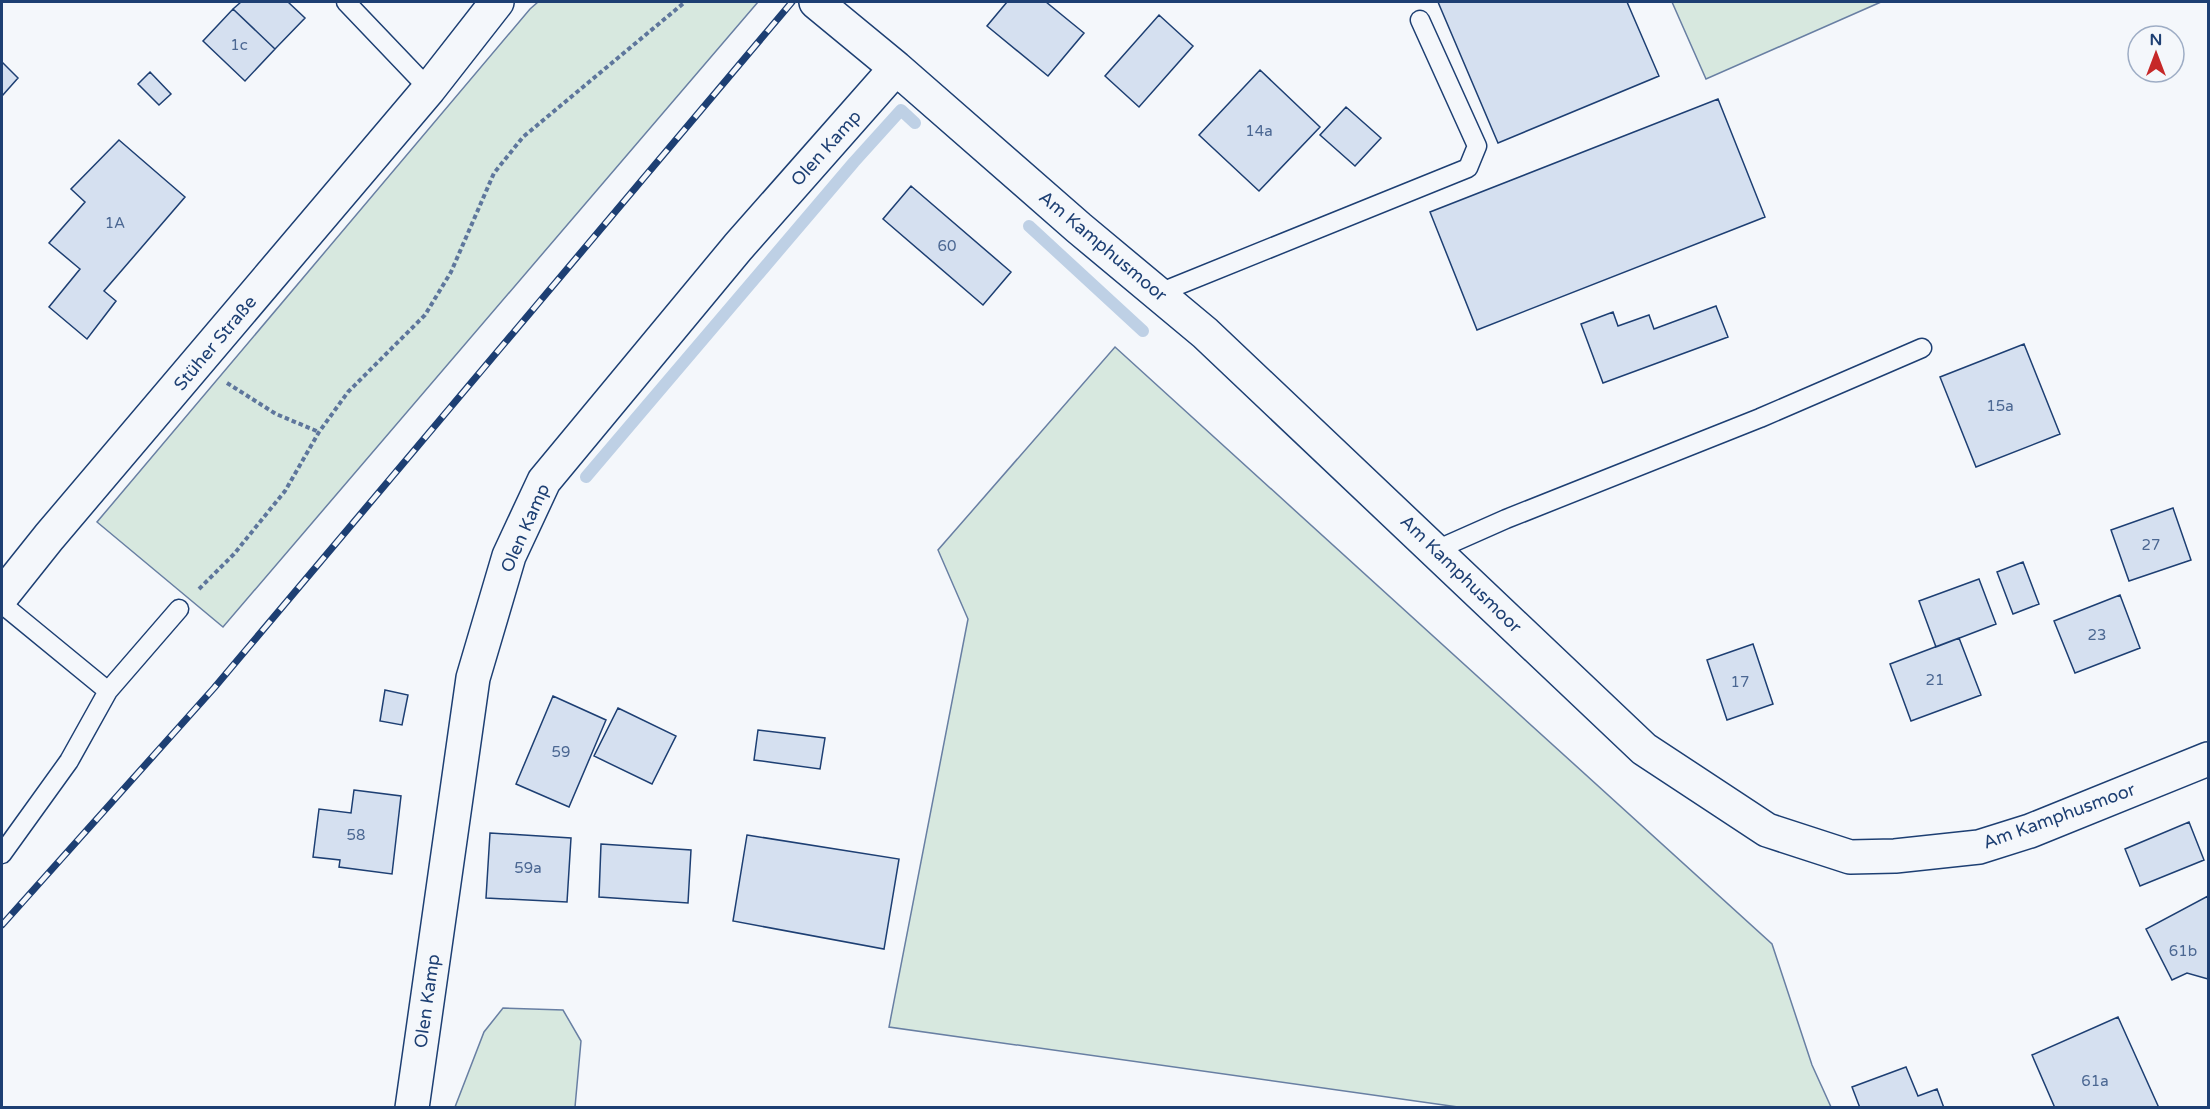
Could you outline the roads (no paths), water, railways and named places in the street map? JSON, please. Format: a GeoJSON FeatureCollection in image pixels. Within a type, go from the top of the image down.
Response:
{"type":"FeatureCollection","features":[{"type":"Feature","properties":{"kind":"street","name":"Stüher Straße"},"geometry":{"type":"LineString","coordinates":[[2,596],[49,537],[429,89],[497,2]]}},
{"type":"Feature","properties":{"kind":"street","name":"Am Kamphusmoor"},"geometry":{"type":"LineString","coordinates":[[816,2],[1205,333],[1644,748],[1767,830],[1850,857],[1895,856],[1979,847],[2030,831],[2208,759]]}},
{"type":"Feature","properties":{"kind":"street","name":"Olen Kamp"},"geometry":{"type":"LineString","coordinates":[[412,1107],[473,678],[509,555],[544,481],[738,247],[896,68]]}},
{"type":"Feature","properties":{"kind":"lane"},"geometry":{"type":"LineString","coordinates":[[346,2],[429,89]]}},
{"type":"Feature","properties":{"kind":"lane"},"geometry":{"type":"LineString","coordinates":[[1159,292],[1468,168],[1477,146],[1420,20]]}},
{"type":"Feature","properties":{"kind":"lane"},"geometry":{"type":"LineString","coordinates":[[1436,550],[1506,519],[1760,418],[1922,348]]}},
{"type":"Feature","properties":{"kind":"lane"},"geometry":{"type":"LineString","coordinates":[[2,604],[108,691]]}},
{"type":"Feature","properties":{"kind":"lane"},"geometry":{"type":"LineString","coordinates":[[2,854],[69,761],[108,691],[179,609]]}},
{"type":"Feature","properties":{"kind":"waterway"},"geometry":{"type":"LineString","coordinates":[[586,477],[901,110],[915,123]]}},
{"type":"Feature","properties":{"kind":"waterway"},"geometry":{"type":"LineString","coordinates":[[1029,226],[1143,331]]}},
{"type":"Feature","properties":{"kind":"railway"},"geometry":{"type":"LineString","coordinates":[[2,925],[214,688],[792,2]]}}]}
